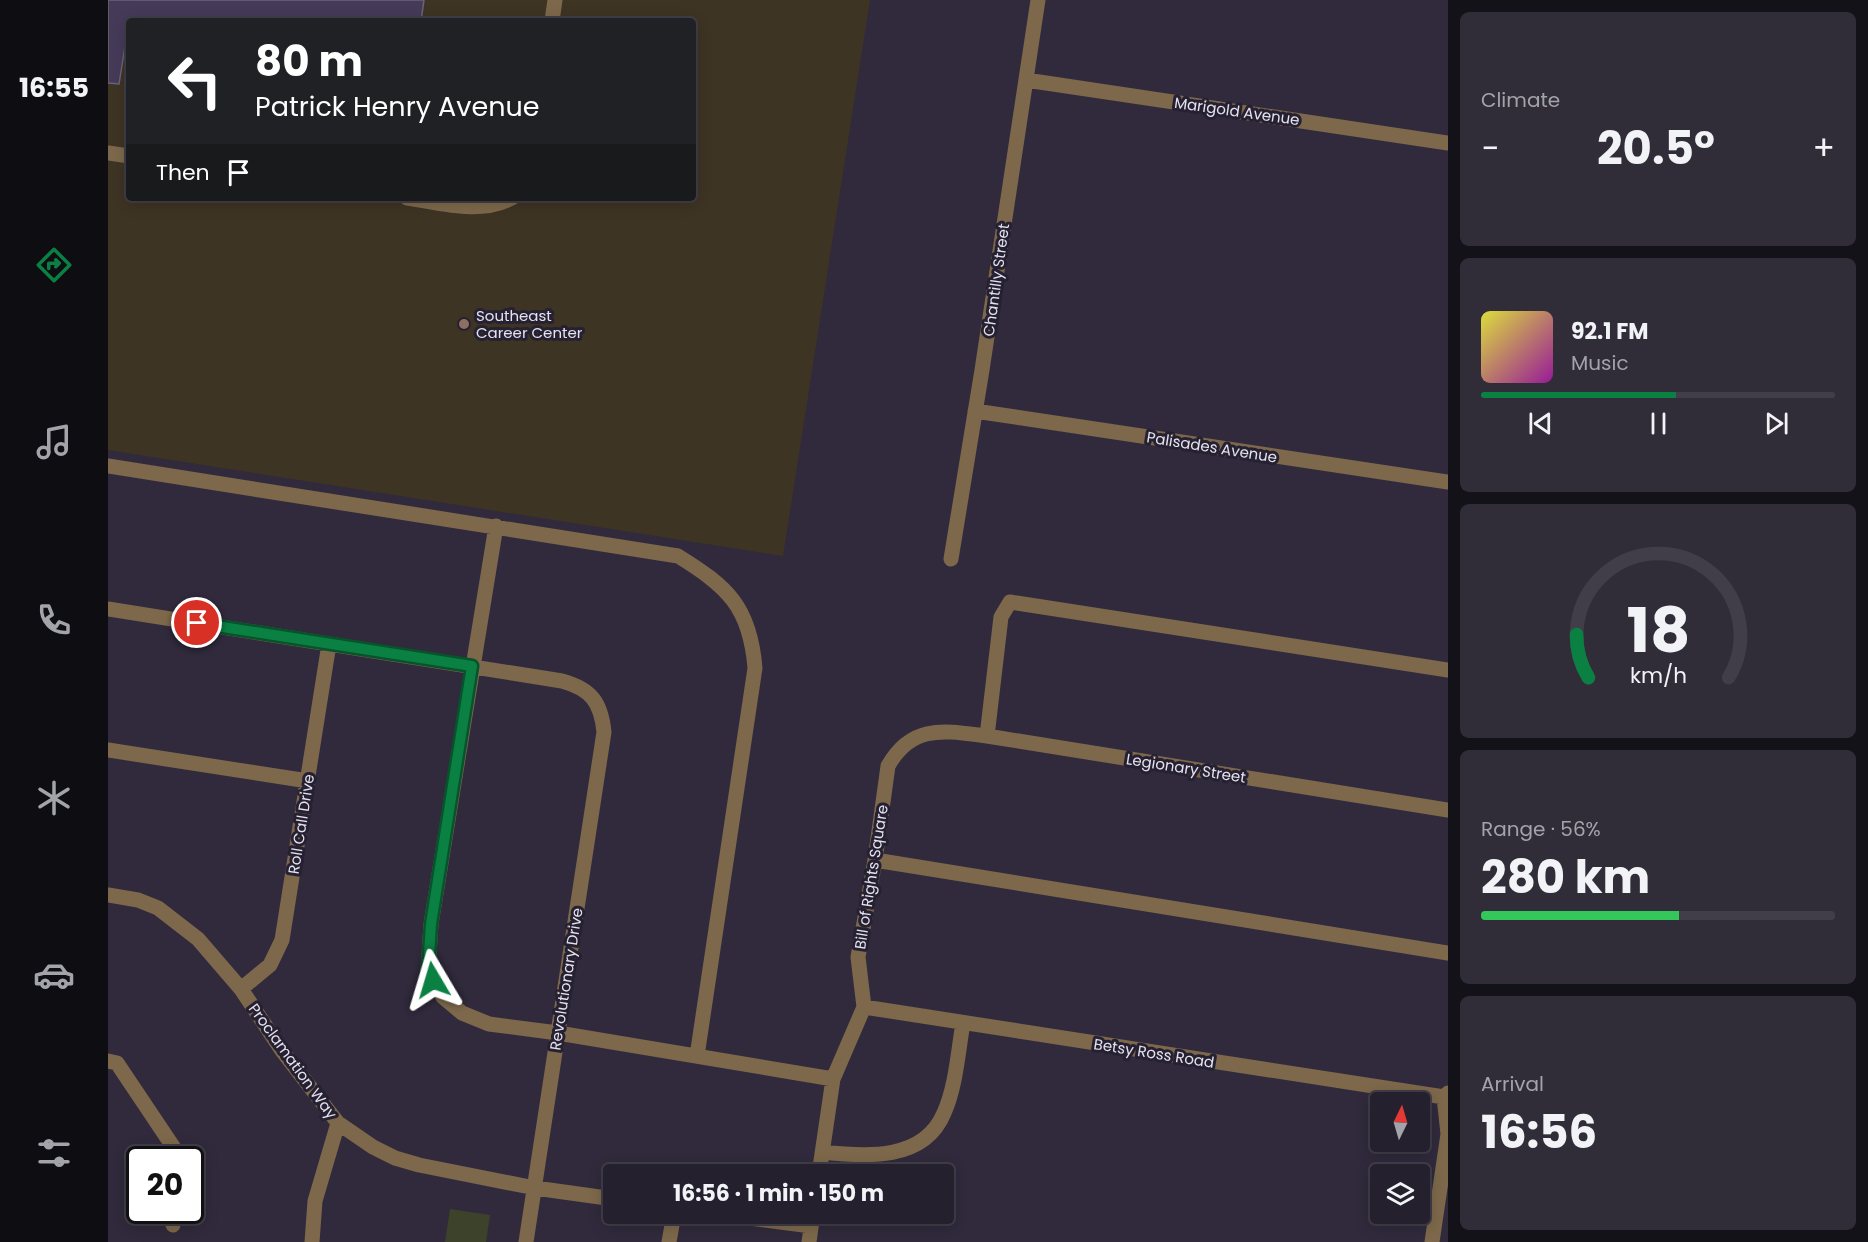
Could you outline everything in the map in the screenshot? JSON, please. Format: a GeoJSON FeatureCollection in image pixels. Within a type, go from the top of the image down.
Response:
{"type":"FeatureCollection","features":[{"type":"Feature","properties":{"kind":"street"},"geometry":{"type":"LineString","coordinates":[[552,18],[555,0]]}},
{"type":"Feature","properties":{"kind":"street","name":"Chantilly Street"},"geometry":{"type":"LineString","coordinates":[[951,559],[1038,0]]}},
{"type":"Feature","properties":{"kind":"street","name":"Marigold Avenue"},"geometry":{"type":"LineString","coordinates":[[1026,80],[1448,143]]}},
{"type":"Feature","properties":{"kind":"street"},"geometry":{"type":"LineString","coordinates":[[108,153],[126,156]]}},
{"type":"Feature","properties":{"kind":"street"},"geometry":{"type":"LineString","coordinates":[[426,201],[470,208],[502,204],[508,201]]}},
{"type":"Feature","properties":{"kind":"street","name":"Palisades Avenue"},"geometry":{"type":"LineString","coordinates":[[975,411],[1448,482]]}},
{"type":"Feature","properties":{"kind":"street"},"geometry":{"type":"LineString","coordinates":[[108,466],[678,556],[704,571],[736,602],[748,624],[755,668],[697,1056]]}},
{"type":"Feature","properties":{"kind":"street"},"geometry":{"type":"LineString","coordinates":[[496,526],[431,924],[428,970],[443,997],[462,1013],[489,1024],[558,1033],[833,1078]]}},
{"type":"Feature","properties":{"kind":"street"},"geometry":{"type":"LineString","coordinates":[[987,736],[1001,617],[1010,602],[1448,670]]}},
{"type":"Feature","properties":{"kind":"street"},"geometry":{"type":"LineString","coordinates":[[108,609],[472,666]]}},
{"type":"Feature","properties":{"kind":"street","name":"Roll Call Drive"},"geometry":{"type":"LineString","coordinates":[[241,989],[270,965],[282,940],[329,644]]}},
{"type":"Feature","properties":{"kind":"street","name":"Revolutionary Drive"},"geometry":{"type":"LineString","coordinates":[[472,666],[579,686],[595,700],[603,716],[604,732],[526,1242]]}},
{"type":"Feature","properties":{"kind":"street","name":"Legionary Street"},"geometry":{"type":"LineString","coordinates":[[923,734],[948,732],[987,736],[1448,810]]}},
{"type":"Feature","properties":{"kind":"street","name":"Bill of Rights Square"},"geometry":{"type":"LineString","coordinates":[[864,1007],[858,957],[888,766],[895,753],[908,742],[923,734]]}},
{"type":"Feature","properties":{"kind":"street"},"geometry":{"type":"LineString","coordinates":[[108,750],[308,781]]}},
{"type":"Feature","properties":{"kind":"street"},"geometry":{"type":"LineString","coordinates":[[875,860],[1448,953]]}},
{"type":"Feature","properties":{"kind":"street","name":"Proclamation Way"},"geometry":{"type":"LineString","coordinates":[[108,895],[138,900],[158,908],[198,939],[241,989],[283,1052],[338,1123],[354,1136],[395,1158],[418,1165],[535,1188],[603,1197]]}},
{"type":"Feature","properties":{"kind":"street"},"geometry":{"type":"LineString","coordinates":[[821,1164],[833,1078],[864,1007]]}},
{"type":"Feature","properties":{"kind":"street","name":"Betsy Ross Road"},"geometry":{"type":"LineString","coordinates":[[864,1007],[1446,1095]]}},
{"type":"Feature","properties":{"kind":"street"},"geometry":{"type":"LineString","coordinates":[[823,1152],[876,1156],[907,1149],[923,1140],[943,1116],[949,1101],[963,1023]]}},
{"type":"Feature","properties":{"kind":"street"},"geometry":{"type":"LineString","coordinates":[[108,1061],[117,1063],[173,1146]]}},
{"type":"Feature","properties":{"kind":"street"},"geometry":{"type":"LineString","coordinates":[[1432,1242],[1448,1134],[1446,1095]]}},
{"type":"Feature","properties":{"kind":"street"},"geometry":{"type":"LineString","coordinates":[[312,1242],[315,1201],[338,1123]]}},
{"type":"Feature","properties":{"kind":"street"},"geometry":{"type":"LineString","coordinates":[[669,1242],[672,1224]]}},
{"type":"Feature","properties":{"kind":"street"},"geometry":{"type":"LineString","coordinates":[[809,1242],[811,1224]]}},
{"type":"Feature","properties":{"kind":"shaded area","name":"Southeast Career Center"},"geometry":{"type":"Polygon","coordinates":[[[108,0],[870,0],[783,556],[108,450],[108,0]]]}},
{"type":"Feature","properties":{"kind":"green space"},"geometry":{"type":"Polygon","coordinates":[[[450,1209],[490,1215],[486,1242],[445,1242],[450,1209]]]}},
{"type":"Feature","properties":{"kind":"building"},"geometry":{"type":"Polygon","coordinates":[[[108,0],[424,0],[421,18],[126,18],[126,40],[119,84],[108,83],[108,0]]]}},
{"type":"Feature","properties":{"kind":"place","name":"Southeast Career Center"},"geometry":{"type":"Point","coordinates":[464,324]}},
{"type":"Feature","properties":{"kind":"route"},"geometry":{"type":"LineString","coordinates":[[197,623],[472,666],[431,924],[428,970],[433,980]]}}]}
